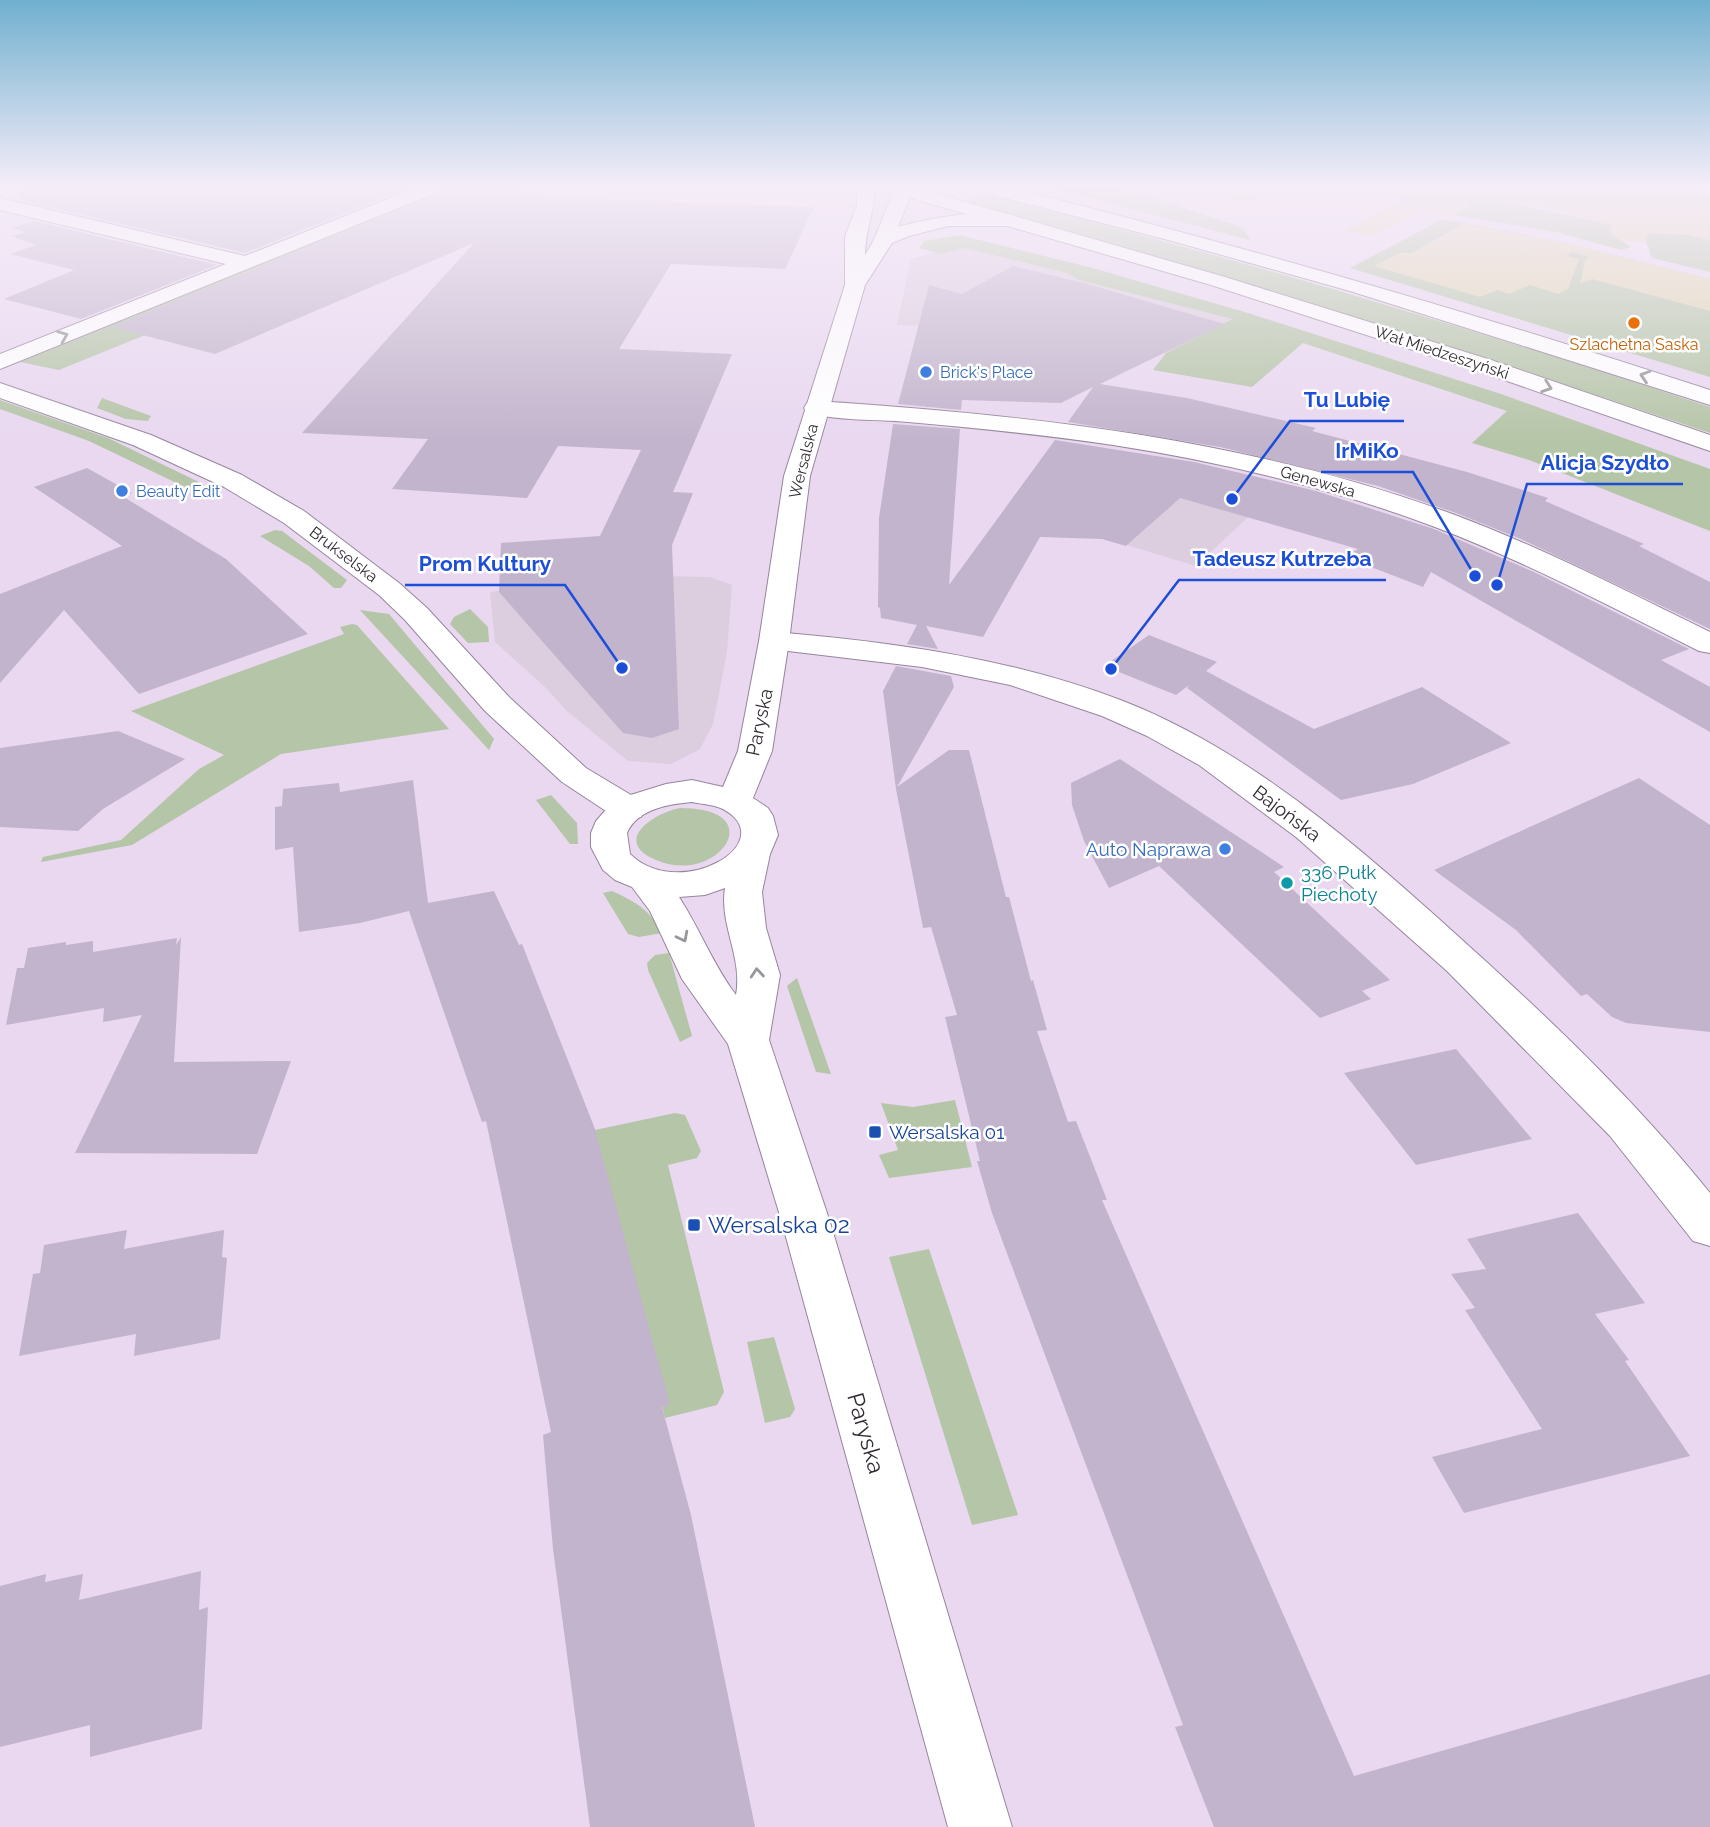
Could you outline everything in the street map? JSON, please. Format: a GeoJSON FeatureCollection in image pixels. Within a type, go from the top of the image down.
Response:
{"type":"FeatureCollection","features":[{"type":"Feature","properties":{"kind":"street"},"geometry":{"type":"LineString","coordinates":[[0,362],[221,271]]}},
{"type":"Feature","properties":{"kind":"street","name":"Wersalska"},"geometry":{"type":"LineString","coordinates":[[855,271],[855,285]]}},
{"type":"Feature","properties":{"kind":"street","name":"Wersalska"},"geometry":{"type":"LineString","coordinates":[[774,641],[797,476],[855,285],[864,271]]}},
{"type":"Feature","properties":{"kind":"street","name":"Wał Miedzeszyński"},"geometry":{"type":"LineString","coordinates":[[1185,271],[1443,352],[1710,443]]}},
{"type":"Feature","properties":{"kind":"street","name":"Wał Miedzeszyński"},"geometry":{"type":"LineString","coordinates":[[1300,271],[1710,398]]}},
{"type":"Feature","properties":{"kind":"street","name":"Brukselska"},"geometry":{"type":"LineString","coordinates":[[0,390],[142,440],[233,481],[295,517],[398,597],[497,704],[574,775],[628,809]]}},
{"type":"Feature","properties":{"kind":"street","name":"Genewska"},"geometry":{"type":"LineString","coordinates":[[816,408],[944,416],[1055,427],[1189,449],[1279,470],[1406,507],[1463,528],[1526,555],[1710,644]]}},
{"type":"Feature","properties":{"kind":"street","name":"Paryska"},"geometry":{"type":"LineString","coordinates":[[735,800],[755,751],[774,641]]}},
{"type":"Feature","properties":{"kind":"street","name":"Bajońska"},"geometry":{"type":"LineString","coordinates":[[774,641],[895,652],[957,662],[1041,683],[1157,728],[1212,757],[1297,819],[1356,868],[1510,1006],[1634,1133],[1710,1227]]}},
{"type":"Feature","properties":{"kind":"street"},"geometry":{"type":"LineString","coordinates":[[692,790],[715,793],[735,800],[751,811],[760,824],[760,840],[753,856],[738,869],[706,881],[669,885],[629,873],[616,862],[609,849],[608,835],[615,821],[628,809],[646,799],[668,792],[692,790]]}},
{"type":"Feature","properties":{"kind":"street","name":"Paryska"},"geometry":{"type":"LineString","coordinates":[[748,1040],[760,975],[747,928],[743,892],[753,856]]}},
{"type":"Feature","properties":{"kind":"street","name":"Paryska"},"geometry":{"type":"LineString","coordinates":[[646,880],[666,906],[702,979],[748,1040],[805,1219],[980,1827]]}},
{"type":"Feature","properties":{"kind":"shaded area"},"geometry":{"type":"Polygon","coordinates":[[[908,271],[1068,271],[1235,319],[1166,353],[1144,347],[999,328],[897,325],[908,271]]]}},
{"type":"Feature","properties":{"kind":"shaded area"},"geometry":{"type":"Polygon","coordinates":[[[1196,463],[1283,484],[1196,566],[1127,545],[1147,528],[1196,463]]]}},
{"type":"Feature","properties":{"kind":"shaded area"},"geometry":{"type":"Polygon","coordinates":[[[710,577],[732,585],[727,652],[713,724],[700,749],[671,764],[628,761],[567,711],[495,642],[490,592],[597,579],[710,577]]]}},
{"type":"Feature","properties":{"kind":"green space"},"geometry":{"type":"Polygon","coordinates":[[[245,271],[302,271],[59,370],[20,362],[245,271]]]}},
{"type":"Feature","properties":{"kind":"green space"},"geometry":{"type":"Polygon","coordinates":[[[1060,271],[1104,271],[1248,313],[1501,394],[1710,469],[1710,531],[1529,460],[1472,443],[1507,411],[1303,343],[1252,387],[1153,370],[1166,353],[1233,319],[1079,280],[1060,271]]]}},
{"type":"Feature","properties":{"kind":"green space"},"geometry":{"type":"Polygon","coordinates":[[[1204,271],[1270,271],[1530,349],[1710,407],[1710,433],[1525,372],[1204,271]]]}},
{"type":"Feature","properties":{"kind":"green space"},"geometry":{"type":"Polygon","coordinates":[[[1361,271],[1679,271],[1710,279],[1710,377],[1361,271]]]}},
{"type":"Feature","properties":{"kind":"green space"},"geometry":{"type":"Polygon","coordinates":[[[102,398],[151,416],[148,421],[126,419],[97,408],[102,398]]]}},
{"type":"Feature","properties":{"kind":"green space"},"geometry":{"type":"Polygon","coordinates":[[[0,400],[108,438],[205,485],[191,490],[89,441],[0,409],[0,400]]]}},
{"type":"Feature","properties":{"kind":"green space"},"geometry":{"type":"Polygon","coordinates":[[[275,530],[282,531],[347,580],[341,588],[334,588],[309,566],[260,536],[275,530]]]}},
{"type":"Feature","properties":{"kind":"green space"},"geometry":{"type":"Polygon","coordinates":[[[470,609],[488,627],[489,642],[468,643],[450,624],[454,617],[470,609]]]}},
{"type":"Feature","properties":{"kind":"green space"},"geometry":{"type":"Polygon","coordinates":[[[360,610],[389,614],[494,739],[489,750],[360,610]]]}},
{"type":"Feature","properties":{"kind":"green space"},"geometry":{"type":"Polygon","coordinates":[[[357,625],[449,729],[281,754],[132,845],[41,862],[43,857],[121,840],[199,769],[224,755],[131,711],[344,634],[340,627],[357,625]]]}},
{"type":"Feature","properties":{"kind":"green space"},"geometry":{"type":"Polygon","coordinates":[[[551,795],[577,823],[578,844],[570,844],[536,800],[551,795]]]}},
{"type":"Feature","properties":{"kind":"green space"},"geometry":{"type":"Polygon","coordinates":[[[680,808],[708,811],[724,820],[730,832],[726,844],[715,855],[698,863],[678,866],[656,860],[643,853],[637,845],[641,829],[649,822],[680,808]]]}},
{"type":"Feature","properties":{"kind":"green space"},"geometry":{"type":"Polygon","coordinates":[[[612,891],[642,908],[662,933],[639,937],[628,934],[603,893],[612,891]]]}},
{"type":"Feature","properties":{"kind":"green space"},"geometry":{"type":"Polygon","coordinates":[[[669,953],[692,1036],[680,1042],[647,963],[655,955],[669,953]]]}},
{"type":"Feature","properties":{"kind":"green space"},"geometry":{"type":"Polygon","coordinates":[[[797,978],[831,1074],[816,1072],[787,986],[797,978]]]}},
{"type":"Feature","properties":{"kind":"green space"},"geometry":{"type":"Polygon","coordinates":[[[955,1100],[972,1167],[889,1178],[879,1155],[898,1150],[881,1103],[913,1107],[955,1100]]]}},
{"type":"Feature","properties":{"kind":"green space"},"geometry":{"type":"Polygon","coordinates":[[[675,1113],[685,1115],[701,1151],[697,1158],[668,1165],[724,1392],[717,1405],[665,1418],[595,1130],[675,1113]]]}},
{"type":"Feature","properties":{"kind":"green space"},"geometry":{"type":"Polygon","coordinates":[[[929,1249],[1018,1515],[972,1525],[889,1257],[929,1249]]]}},
{"type":"Feature","properties":{"kind":"green space"},"geometry":{"type":"Polygon","coordinates":[[[774,1337],[795,1409],[790,1417],[765,1423],[747,1342],[774,1337]]]}},
{"type":"Feature","properties":{"kind":"sand"},"geometry":{"type":"Polygon","coordinates":[[[1392,271],[1575,271],[1568,289],[1558,294],[1530,285],[1509,294],[1498,290],[1480,297],[1392,271]]]}},
{"type":"Feature","properties":{"kind":"sand"},"geometry":{"type":"Polygon","coordinates":[[[1583,271],[1679,271],[1710,279],[1710,311],[1592,279],[1580,284],[1583,271]]]}},
{"type":"Feature","properties":{"kind":"building"},"geometry":{"type":"Polygon","coordinates":[[[71,271],[201,271],[81,319],[4,299],[71,271]]]}},
{"type":"Feature","properties":{"kind":"building"},"geometry":{"type":"Polygon","coordinates":[[[249,271],[408,271],[215,354],[112,327],[249,271]]]}},
{"type":"Feature","properties":{"kind":"building"},"geometry":{"type":"Polygon","coordinates":[[[448,271],[667,271],[619,349],[732,354],[673,492],[693,493],[672,545],[679,729],[652,738],[623,733],[499,592],[501,543],[600,536],[641,450],[558,446],[527,498],[392,489],[428,439],[302,433],[448,271]]]}},
{"type":"Feature","properties":{"kind":"building"},"geometry":{"type":"Polygon","coordinates":[[[1003,271],[1035,271],[1224,324],[1100,384],[1187,398],[1316,428],[1312,431],[1467,472],[1548,498],[1545,501],[1644,544],[1639,546],[1710,582],[1710,629],[1521,539],[1378,486],[1220,447],[1068,422],[1093,387],[1061,403],[962,400],[961,410],[898,404],[929,285],[962,294],[1003,271]]]}},
{"type":"Feature","properties":{"kind":"building"},"geometry":{"type":"Polygon","coordinates":[[[893,424],[960,429],[949,585],[1055,440],[1194,462],[1316,491],[1434,529],[1534,572],[1689,649],[1661,660],[1710,687],[1710,732],[1431,572],[1423,587],[1345,557],[1358,549],[1180,498],[1126,546],[1102,539],[1040,537],[983,637],[926,626],[938,649],[907,644],[917,625],[881,618],[878,607],[879,518],[893,424]]]}},
{"type":"Feature","properties":{"kind":"building"},"geometry":{"type":"Polygon","coordinates":[[[87,468],[132,493],[122,496],[226,559],[308,634],[139,694],[64,610],[0,683],[0,594],[122,546],[34,487],[87,468]]]}},
{"type":"Feature","properties":{"kind":"building"},"geometry":{"type":"Polygon","coordinates":[[[1149,635],[1217,662],[1206,671],[1314,729],[1422,687],[1511,743],[1413,784],[1341,800],[1187,688],[1189,685],[1176,695],[1104,666],[1149,635]]]}},
{"type":"Feature","properties":{"kind":"building"},"geometry":{"type":"Polygon","coordinates":[[[896,666],[951,676],[954,687],[897,787],[949,750],[969,750],[1006,897],[1009,897],[1047,1030],[1037,1031],[1068,1122],[1076,1121],[1107,1200],[1102,1200],[1354,1776],[1710,1674],[1710,1827],[1214,1827],[1175,1727],[1183,1725],[992,1213],[977,1161],[980,1161],[945,1017],[957,1015],[931,927],[923,928],[896,789],[883,691],[896,666]]]}},
{"type":"Feature","properties":{"kind":"building"},"geometry":{"type":"Polygon","coordinates":[[[118,731],[185,759],[103,809],[78,831],[0,827],[0,748],[118,731]]]}},
{"type":"Feature","properties":{"kind":"building"},"geometry":{"type":"Polygon","coordinates":[[[1120,759],[1284,867],[1274,872],[1390,980],[1362,991],[1371,999],[1320,1018],[1159,866],[1109,888],[1084,841],[1072,805],[1071,783],[1120,759]]]}},
{"type":"Feature","properties":{"kind":"building"},"geometry":{"type":"Polygon","coordinates":[[[1639,778],[1710,825],[1710,1032],[1626,1023],[1612,1017],[1587,994],[1581,996],[1516,930],[1434,870],[1639,778]]]}},
{"type":"Feature","properties":{"kind":"building"},"geometry":{"type":"Polygon","coordinates":[[[413,780],[428,903],[494,891],[519,945],[522,944],[595,1129],[670,1405],[662,1407],[691,1515],[755,1827],[590,1827],[553,1549],[543,1435],[551,1432],[486,1121],[482,1122],[409,911],[360,923],[299,932],[293,847],[275,850],[275,807],[282,806],[283,789],[339,783],[340,792],[413,780]]]}},
{"type":"Feature","properties":{"kind":"building"},"geometry":{"type":"Polygon","coordinates":[[[181,937],[174,1062],[291,1061],[257,1154],[75,1153],[142,1015],[103,1022],[104,1008],[6,1025],[17,968],[24,968],[28,948],[93,941],[93,952],[177,938],[176,945],[181,937]]]}},
{"type":"Feature","properties":{"kind":"building"},"geometry":{"type":"Polygon","coordinates":[[[1456,1049],[1532,1139],[1416,1165],[1344,1073],[1456,1049]]]}},
{"type":"Feature","properties":{"kind":"building"},"geometry":{"type":"Polygon","coordinates":[[[1578,1213],[1645,1303],[1595,1314],[1629,1360],[1625,1361],[1690,1456],[1464,1513],[1432,1457],[1542,1429],[1465,1310],[1475,1308],[1451,1274],[1486,1269],[1467,1239],[1578,1213]]]}},
{"type":"Feature","properties":{"kind":"building"},"geometry":{"type":"Polygon","coordinates":[[[127,1230],[124,1249],[224,1230],[222,1257],[227,1258],[220,1339],[134,1356],[136,1334],[19,1356],[33,1274],[40,1273],[44,1245],[127,1230]]]}},
{"type":"Feature","properties":{"kind":"building"},"geometry":{"type":"Polygon","coordinates":[[[201,1571],[199,1610],[208,1607],[202,1729],[90,1757],[90,1725],[0,1747],[0,1586],[46,1574],[45,1582],[83,1574],[79,1600],[201,1571]]]}},
{"type":"Feature","properties":{"kind":"place","name":"Szlachetna Saska"},"geometry":{"type":"Point","coordinates":[1634,323]}},
{"type":"Feature","properties":{"kind":"place","name":"Brick's Place"},"geometry":{"type":"Point","coordinates":[926,372]}},
{"type":"Feature","properties":{"kind":"place","name":"Beauty Edit"},"geometry":{"type":"Point","coordinates":[122,491]}},
{"type":"Feature","properties":{"kind":"place","name":"Tu Lubię"},"geometry":{"type":"Point","coordinates":[1232,499]}},
{"type":"Feature","properties":{"kind":"place","name":"IrMiKo"},"geometry":{"type":"Point","coordinates":[1475,576]}},
{"type":"Feature","properties":{"kind":"place","name":"Alicja Szydło"},"geometry":{"type":"Point","coordinates":[1497,585]}},
{"type":"Feature","properties":{"kind":"place","name":"Prom Kultury"},"geometry":{"type":"Point","coordinates":[622,668]}},
{"type":"Feature","properties":{"kind":"place","name":"Tadeusz Kutrzeba"},"geometry":{"type":"Point","coordinates":[1111,669]}},
{"type":"Feature","properties":{"kind":"place","name":"Auto Naprawa"},"geometry":{"type":"Point","coordinates":[1225,849]}},
{"type":"Feature","properties":{"kind":"place","name":"336 Pułk Piechoty"},"geometry":{"type":"Point","coordinates":[1287,883]}},
{"type":"Feature","properties":{"kind":"place","name":"Wersalska 01"},"geometry":{"type":"Point","coordinates":[875,1132]}},
{"type":"Feature","properties":{"kind":"place","name":"Wersalska 02"},"geometry":{"type":"Point","coordinates":[694,1225]}}]}
